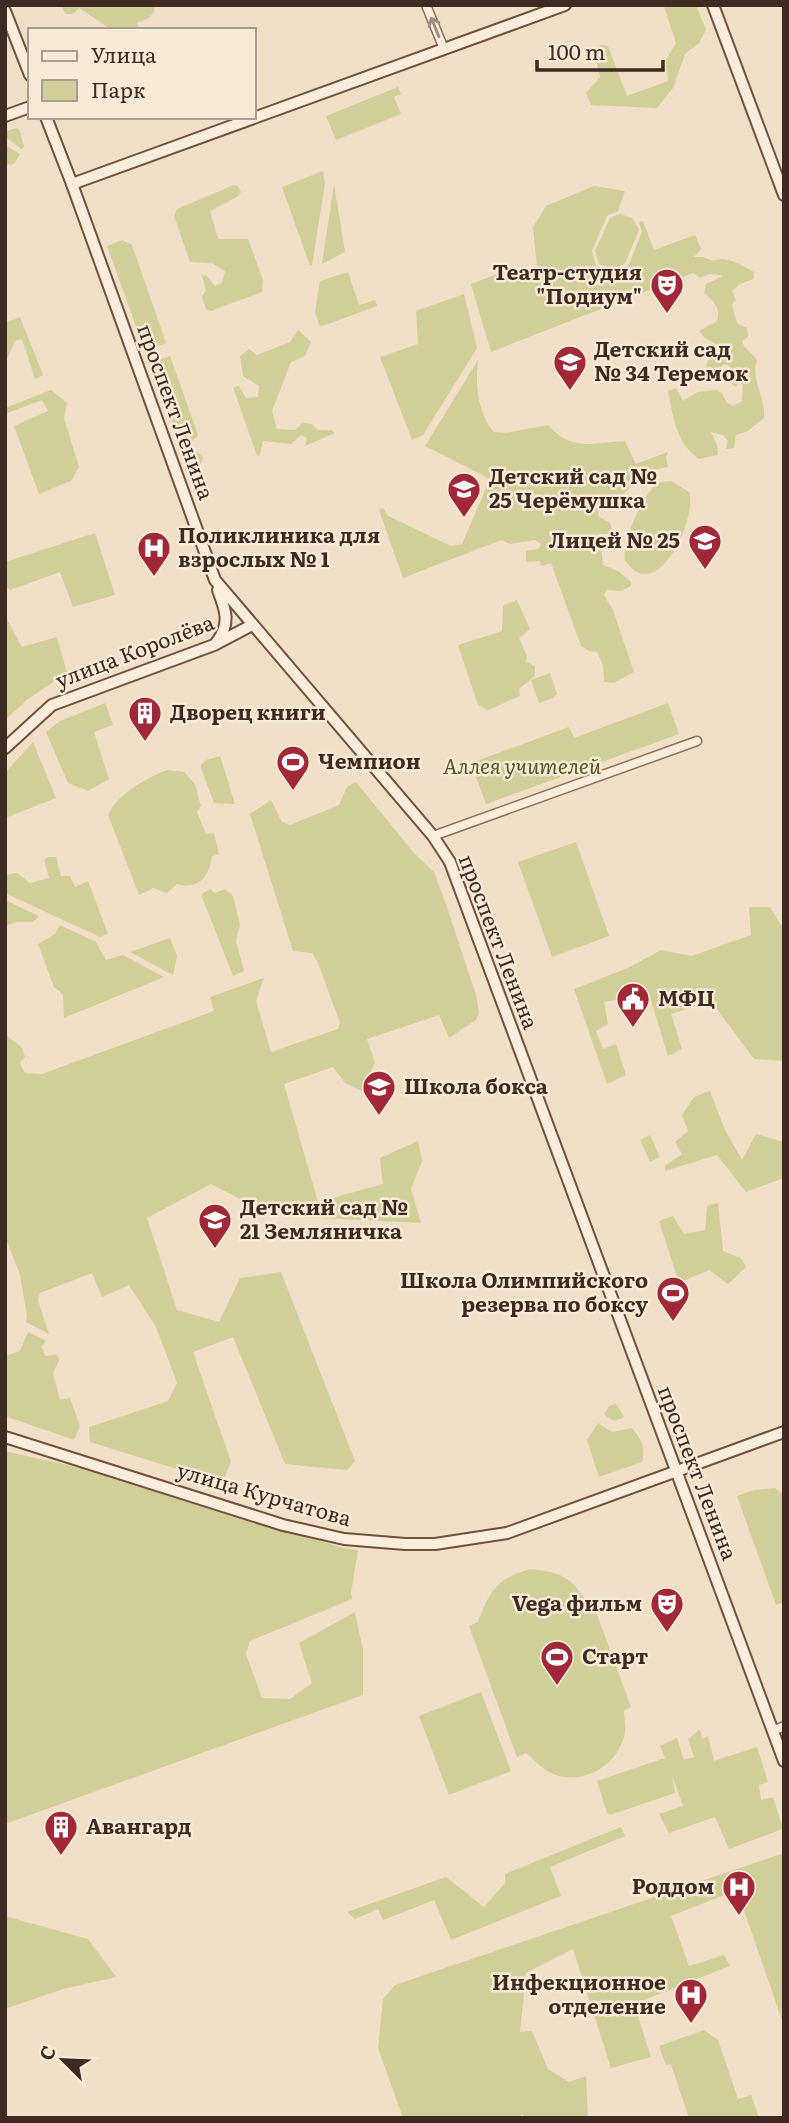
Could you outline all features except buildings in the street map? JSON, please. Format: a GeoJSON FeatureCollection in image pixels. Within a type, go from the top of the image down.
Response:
{"type":"FeatureCollection","features":[{"type":"Feature","properties":{"kind":"street"},"geometry":{"type":"LineString","coordinates":[[426,5],[444,49]]}},
{"type":"Feature","properties":{"kind":"street"},"geometry":{"type":"LineString","coordinates":[[256,117],[565,5]]}},
{"type":"Feature","properties":{"kind":"street"},"geometry":{"type":"LineString","coordinates":[[713,5],[784,195]]}},
{"type":"Feature","properties":{"kind":"street"},"geometry":{"type":"LineString","coordinates":[[5,11],[28,70]]}},
{"type":"Feature","properties":{"kind":"street"},"geometry":{"type":"LineString","coordinates":[[5,116],[28,108]]}},
{"type":"Feature","properties":{"kind":"street","name":"проспект Ленина"},"geometry":{"type":"LineString","coordinates":[[47,119],[215,580],[433,836],[450,862],[676,1472],[778,1729],[784,1761]]}},
{"type":"Feature","properties":{"kind":"street"},"geometry":{"type":"LineString","coordinates":[[72,184],[251,119]]}},
{"type":"Feature","properties":{"kind":"street"},"geometry":{"type":"LineString","coordinates":[[214,645],[224,633],[226,619],[215,580]]}},
{"type":"Feature","properties":{"kind":"street","name":"улица Королёва"},"geometry":{"type":"LineString","coordinates":[[5,748],[52,705],[214,645],[251,625]]}},
{"type":"Feature","properties":{"kind":"street"},"geometry":{"type":"LineString","coordinates":[[433,836],[697,741]]}},
{"type":"Feature","properties":{"kind":"street","name":"улица Курчатова"},"geometry":{"type":"LineString","coordinates":[[5,1437],[283,1525],[344,1539],[405,1544],[466,1540],[507,1533],[784,1432]]}},
{"type":"Feature","properties":{"kind":"green space"},"geometry":{"type":"Polygon","coordinates":[[[62,5],[155,5],[150,17],[137,23],[139,28],[109,28],[79,8],[73,14],[65,14],[62,5]]]}},
{"type":"Feature","properties":{"kind":"green space"},"geometry":{"type":"Polygon","coordinates":[[[696,5],[706,30],[699,43],[685,54],[673,88],[657,108],[591,105],[586,93],[600,77],[595,55],[600,45],[608,46],[627,96],[668,81],[666,60],[676,43],[664,6],[696,5]]]}},
{"type":"Feature","properties":{"kind":"green space"},"geometry":{"type":"Polygon","coordinates":[[[398,87],[401,94],[394,97],[401,114],[336,140],[326,116],[398,87]]]}},
{"type":"Feature","properties":{"kind":"green space"},"geometry":{"type":"Polygon","coordinates":[[[19,129],[24,146],[22,149],[5,137],[5,132],[19,129]]]}},
{"type":"Feature","properties":{"kind":"green space"},"geometry":{"type":"Polygon","coordinates":[[[5,145],[20,154],[14,164],[5,165],[5,145]]]}},
{"type":"Feature","properties":{"kind":"green space"},"geometry":{"type":"Polygon","coordinates":[[[323,171],[325,183],[310,266],[282,187],[323,171]]]}},
{"type":"Feature","properties":{"kind":"green space"},"geometry":{"type":"Polygon","coordinates":[[[334,184],[345,252],[322,264],[334,184]]]}},
{"type":"Feature","properties":{"kind":"green space"},"geometry":{"type":"Polygon","coordinates":[[[234,185],[238,186],[241,192],[237,197],[210,211],[218,239],[248,239],[263,280],[262,292],[211,311],[206,309],[202,297],[206,290],[202,276],[206,275],[215,286],[222,283],[225,271],[212,263],[190,262],[174,216],[177,209],[234,185]]]}},
{"type":"Feature","properties":{"kind":"green space"},"geometry":{"type":"Polygon","coordinates":[[[594,186],[625,191],[618,211],[607,216],[592,251],[596,266],[616,273],[629,264],[642,232],[639,222],[643,221],[654,250],[695,235],[701,249],[694,257],[713,261],[728,260],[754,272],[753,279],[740,284],[732,291],[736,300],[732,305],[737,323],[747,328],[748,337],[742,341],[743,344],[757,361],[755,374],[764,418],[748,431],[736,435],[734,448],[726,449],[728,441],[723,435],[711,432],[718,455],[699,459],[691,453],[680,437],[668,391],[676,388],[683,401],[698,392],[717,390],[722,393],[727,403],[733,406],[742,401],[743,385],[739,382],[736,387],[730,383],[730,366],[724,364],[709,372],[706,365],[709,359],[725,349],[705,338],[699,331],[717,321],[717,308],[704,293],[706,284],[723,276],[711,274],[700,278],[693,273],[491,352],[471,284],[500,273],[503,280],[537,267],[533,227],[546,206],[594,186]]]}},
{"type":"Feature","properties":{"kind":"green space"},"geometry":{"type":"Polygon","coordinates":[[[620,214],[632,218],[639,230],[625,263],[614,270],[599,264],[595,251],[610,218],[620,214]]]}},
{"type":"Feature","properties":{"kind":"green space"},"geometry":{"type":"Polygon","coordinates":[[[122,240],[132,245],[166,343],[145,351],[107,246],[122,240]]]}},
{"type":"Feature","properties":{"kind":"green space"},"geometry":{"type":"Polygon","coordinates":[[[348,272],[359,305],[375,300],[377,306],[320,327],[315,312],[320,281],[348,272]]]}},
{"type":"Feature","properties":{"kind":"green space"},"geometry":{"type":"Polygon","coordinates":[[[464,294],[477,348],[423,435],[412,440],[380,357],[418,344],[416,311],[464,294]]]}},
{"type":"Feature","properties":{"kind":"green space"},"geometry":{"type":"Polygon","coordinates":[[[20,317],[43,375],[35,379],[22,339],[15,341],[5,358],[5,323],[20,317]]]}},
{"type":"Feature","properties":{"kind":"green space"},"geometry":{"type":"Polygon","coordinates":[[[298,330],[311,342],[305,356],[291,362],[272,411],[277,429],[295,430],[302,423],[335,433],[305,446],[307,438],[301,435],[291,444],[263,441],[260,455],[257,456],[233,387],[239,386],[246,398],[258,397],[259,386],[243,376],[240,356],[249,349],[257,355],[290,342],[298,330]]]}},
{"type":"Feature","properties":{"kind":"green space"},"geometry":{"type":"Polygon","coordinates":[[[170,356],[198,435],[192,441],[191,447],[203,457],[201,464],[179,443],[151,363],[170,356]]]}},
{"type":"Feature","properties":{"kind":"green space"},"geometry":{"type":"Polygon","coordinates":[[[478,360],[477,379],[481,408],[494,432],[507,433],[548,425],[566,439],[583,444],[625,441],[636,464],[668,452],[668,467],[648,471],[622,495],[609,498],[599,508],[598,516],[610,523],[612,529],[609,534],[599,534],[592,538],[601,545],[603,565],[618,571],[631,582],[631,586],[621,591],[607,590],[604,595],[613,610],[634,672],[614,683],[604,682],[603,665],[597,652],[581,646],[551,563],[541,566],[540,561],[526,562],[526,551],[538,549],[541,544],[535,540],[510,544],[501,540],[403,578],[379,510],[383,508],[388,516],[451,546],[462,544],[490,479],[425,446],[478,360]]]}},
{"type":"Feature","properties":{"kind":"green space"},"geometry":{"type":"Polygon","coordinates":[[[51,390],[67,403],[64,418],[79,467],[71,481],[39,494],[14,426],[48,411],[42,400],[5,414],[5,408],[51,390]]]}},
{"type":"Feature","properties":{"kind":"green space"},"geometry":{"type":"Polygon","coordinates":[[[671,481],[689,492],[690,505],[681,538],[661,567],[649,573],[637,572],[625,560],[626,543],[634,521],[644,500],[655,486],[671,481]]]}},
{"type":"Feature","properties":{"kind":"green space"},"geometry":{"type":"Polygon","coordinates":[[[95,533],[115,595],[73,607],[60,572],[10,590],[5,585],[5,562],[95,533]]]}},
{"type":"Feature","properties":{"kind":"green space"},"geometry":{"type":"Polygon","coordinates":[[[517,600],[530,629],[519,638],[527,656],[526,662],[535,666],[535,676],[519,689],[520,696],[488,710],[478,705],[458,645],[502,631],[503,606],[517,600]]]}},
{"type":"Feature","properties":{"kind":"green space"},"geometry":{"type":"Polygon","coordinates":[[[5,616],[22,647],[57,637],[67,673],[28,699],[5,720],[5,616]]]}},
{"type":"Feature","properties":{"kind":"green space"},"geometry":{"type":"Polygon","coordinates":[[[550,673],[557,694],[539,703],[531,680],[550,673]]]}},
{"type":"Feature","properties":{"kind":"green space"},"geometry":{"type":"Polygon","coordinates":[[[105,703],[113,725],[94,732],[109,779],[88,791],[68,783],[46,732],[60,721],[105,703]]]}},
{"type":"Feature","properties":{"kind":"green space","name":"Аллея учителей"},"geometry":{"type":"Polygon","coordinates":[[[668,703],[679,734],[486,804],[471,763],[569,727],[574,738],[668,703]]]}},
{"type":"Feature","properties":{"kind":"green space"},"geometry":{"type":"Polygon","coordinates":[[[33,742],[56,798],[5,818],[5,773],[33,742]]]}},
{"type":"Feature","properties":{"kind":"green space"},"geometry":{"type":"Polygon","coordinates":[[[220,756],[235,804],[214,803],[201,768],[206,760],[220,756]]]}},
{"type":"Feature","properties":{"kind":"green space"},"geometry":{"type":"Polygon","coordinates":[[[167,770],[184,772],[195,784],[201,806],[197,812],[206,834],[214,833],[219,854],[212,856],[205,876],[197,883],[177,884],[167,893],[153,888],[139,895],[108,815],[125,793],[167,770]]]}},
{"type":"Feature","properties":{"kind":"green space"},"geometry":{"type":"Polygon","coordinates":[[[356,782],[414,853],[434,872],[476,995],[479,1013],[476,1020],[449,1038],[439,1015],[367,1039],[375,1063],[369,1074],[376,1081],[377,1092],[368,1094],[345,1083],[333,1067],[284,1084],[318,1202],[383,1184],[380,1158],[418,1141],[422,1161],[411,1189],[421,1223],[262,1215],[250,1204],[211,1184],[147,1218],[177,1310],[219,1322],[240,1278],[281,1272],[355,1461],[347,1470],[285,1464],[233,1337],[193,1352],[231,1462],[222,1483],[90,1442],[89,1427],[168,1401],[177,1383],[156,1327],[129,1285],[102,1297],[92,1273],[40,1293],[38,1300],[49,1334],[26,1322],[20,1275],[5,1236],[5,1034],[22,1048],[25,1057],[20,1063],[25,1073],[42,1074],[214,1011],[210,997],[264,978],[256,1001],[271,1052],[338,1029],[340,1023],[318,963],[312,953],[293,951],[250,814],[271,800],[282,822],[290,825],[339,805],[347,787],[356,782]]]}},
{"type":"Feature","properties":{"kind":"green space"},"geometry":{"type":"Polygon","coordinates":[[[576,842],[609,936],[552,957],[518,862],[576,842]]]}},
{"type":"Feature","properties":{"kind":"green space"},"geometry":{"type":"Polygon","coordinates":[[[56,857],[61,876],[70,876],[75,887],[88,881],[108,934],[100,937],[5,893],[5,875],[17,873],[30,883],[49,878],[44,859],[56,857]]]}},
{"type":"Feature","properties":{"kind":"green space"},"geometry":{"type":"Polygon","coordinates":[[[211,889],[215,893],[225,889],[233,896],[240,925],[236,941],[244,971],[233,976],[202,897],[203,893],[211,889]]]}},
{"type":"Feature","properties":{"kind":"green space"},"geometry":{"type":"Polygon","coordinates":[[[5,900],[39,916],[33,922],[17,922],[5,926],[5,900]]]}},
{"type":"Feature","properties":{"kind":"green space"},"geometry":{"type":"Polygon","coordinates":[[[749,907],[770,907],[781,925],[784,924],[784,1061],[754,1059],[711,1001],[671,1014],[682,1049],[668,1056],[649,994],[604,1002],[608,1024],[596,1031],[603,1049],[616,1044],[626,1075],[607,1084],[574,989],[630,967],[661,950],[692,956],[751,935],[749,907]]]}},
{"type":"Feature","properties":{"kind":"green space"},"geometry":{"type":"Polygon","coordinates":[[[60,925],[96,942],[106,960],[123,955],[164,977],[64,1018],[63,994],[54,987],[38,944],[55,934],[60,925]]]}},
{"type":"Feature","properties":{"kind":"green space"},"geometry":{"type":"Polygon","coordinates":[[[170,938],[177,956],[173,975],[130,952],[170,938]]]}},
{"type":"Feature","properties":{"kind":"green space"},"geometry":{"type":"Polygon","coordinates":[[[710,1091],[725,1130],[742,1160],[756,1134],[784,1142],[784,1178],[746,1192],[717,1155],[665,1171],[665,1166],[682,1154],[675,1142],[688,1131],[682,1115],[694,1097],[710,1091]]]}},
{"type":"Feature","properties":{"kind":"green space"},"geometry":{"type":"Polygon","coordinates":[[[650,1135],[660,1157],[650,1162],[640,1140],[650,1135]]]}},
{"type":"Feature","properties":{"kind":"green space"},"geometry":{"type":"Polygon","coordinates":[[[718,1203],[723,1251],[741,1258],[746,1267],[728,1284],[709,1270],[679,1283],[659,1221],[673,1216],[684,1234],[705,1230],[707,1206],[718,1203]]]}},
{"type":"Feature","properties":{"kind":"green space"},"geometry":{"type":"Polygon","coordinates":[[[28,1332],[46,1341],[42,1346],[45,1356],[57,1355],[59,1360],[53,1373],[60,1400],[70,1398],[80,1426],[74,1440],[5,1416],[5,1356],[20,1351],[28,1332]]]}},
{"type":"Feature","properties":{"kind":"green space"},"geometry":{"type":"Polygon","coordinates":[[[616,1404],[624,1417],[614,1421],[604,1415],[609,1406],[616,1404]]]}},
{"type":"Feature","properties":{"kind":"green space"},"geometry":{"type":"Polygon","coordinates":[[[598,1423],[612,1432],[632,1428],[642,1444],[642,1462],[599,1477],[587,1440],[598,1423]]]}},
{"type":"Feature","properties":{"kind":"green space"},"geometry":{"type":"Polygon","coordinates":[[[5,1451],[84,1469],[343,1548],[358,1550],[352,1599],[250,1641],[246,1654],[262,1698],[290,1699],[312,1683],[299,1643],[355,1612],[363,1650],[363,1695],[5,1824],[5,1451]]]}},
{"type":"Feature","properties":{"kind":"green space"},"geometry":{"type":"Polygon","coordinates":[[[775,1488],[784,1495],[784,1602],[776,1605],[737,1496],[754,1490],[775,1488]]]}},
{"type":"Feature","properties":{"kind":"green space","name":"Старт"},"geometry":{"type":"Polygon","coordinates":[[[531,1569],[568,1579],[590,1610],[595,1609],[631,1707],[624,1710],[625,1732],[616,1754],[608,1763],[588,1775],[565,1777],[553,1774],[526,1753],[517,1757],[469,1626],[478,1622],[496,1587],[510,1576],[531,1569]]]}},
{"type":"Feature","properties":{"kind":"green space"},"geometry":{"type":"Polygon","coordinates":[[[481,1692],[511,1771],[449,1795],[419,1716],[481,1692]]]}},
{"type":"Feature","properties":{"kind":"green space"},"geometry":{"type":"Polygon","coordinates":[[[700,1729],[702,1739],[708,1736],[714,1761],[757,1747],[768,1782],[759,1785],[761,1800],[773,1797],[783,1829],[729,1849],[715,1817],[669,1833],[659,1814],[683,1806],[672,1776],[675,1793],[610,1815],[607,1813],[597,1781],[665,1758],[660,1746],[677,1738],[684,1760],[694,1757],[688,1739],[700,1729]]]}},
{"type":"Feature","properties":{"kind":"green space"},"geometry":{"type":"Polygon","coordinates":[[[621,1827],[625,1836],[550,1867],[561,1896],[451,1940],[434,1900],[383,1920],[378,1909],[355,1919],[347,1912],[446,1877],[484,1907],[505,1883],[505,1874],[621,1827]]]}},
{"type":"Feature","properties":{"kind":"green space"},"geometry":{"type":"Polygon","coordinates":[[[784,1853],[784,2026],[737,1890],[671,1916],[689,1966],[724,1955],[730,1966],[634,2004],[651,2057],[611,2068],[573,1949],[526,1973],[520,2032],[532,2031],[548,2069],[569,2082],[586,2076],[588,2118],[527,2118],[521,2114],[521,2118],[403,2118],[378,2048],[383,1999],[395,1985],[784,1853]]]}},
{"type":"Feature","properties":{"kind":"green space"},"geometry":{"type":"Polygon","coordinates":[[[5,1916],[88,1939],[116,1977],[63,1989],[5,2009],[5,1916]]]}},
{"type":"Feature","properties":{"kind":"green space"},"geometry":{"type":"Polygon","coordinates":[[[704,2030],[718,2040],[738,2099],[751,2095],[759,2118],[689,2118],[671,2064],[666,2065],[659,2046],[704,2030]]]}},
{"type":"Feature","properties":{"kind":"place","name":"Театр-студия \"Подиум\""},"geometry":{"type":"Point","coordinates":[667,315]}},
{"type":"Feature","properties":{"kind":"place","name":"Детский сад № 34 Теремок"},"geometry":{"type":"Point","coordinates":[570,392]}},
{"type":"Feature","properties":{"kind":"place","name":"Детский сад № 25 Черёмушка"},"geometry":{"type":"Point","coordinates":[464,519]}},
{"type":"Feature","properties":{"kind":"place","name":"Лицей № 25"},"geometry":{"type":"Point","coordinates":[705,571]}},
{"type":"Feature","properties":{"kind":"place","name":"Поликлиника для взрослых № 1"},"geometry":{"type":"Point","coordinates":[154,578]}},
{"type":"Feature","properties":{"kind":"place","name":"Дворец книги"},"geometry":{"type":"Point","coordinates":[145,743]}},
{"type":"Feature","properties":{"kind":"place","name":"Чемпион"},"geometry":{"type":"Point","coordinates":[293,792]}},
{"type":"Feature","properties":{"kind":"place","name":"МФЦ"},"geometry":{"type":"Point","coordinates":[633,1029]}},
{"type":"Feature","properties":{"kind":"place","name":"Школа бокса"},"geometry":{"type":"Point","coordinates":[379,1117]}},
{"type":"Feature","properties":{"kind":"place","name":"Детский сад № 21 Земляничка"},"geometry":{"type":"Point","coordinates":[215,1250]}},
{"type":"Feature","properties":{"kind":"place","name":"Школа Олимпийского резерва по боксу"},"geometry":{"type":"Point","coordinates":[673,1323]}},
{"type":"Feature","properties":{"kind":"place","name":"Vega фильм"},"geometry":{"type":"Point","coordinates":[667,1634]}},
{"type":"Feature","properties":{"kind":"place","name":"Старт"},"geometry":{"type":"Point","coordinates":[557,1687]}},
{"type":"Feature","properties":{"kind":"place","name":"Авангард"},"geometry":{"type":"Point","coordinates":[61,1857]}},
{"type":"Feature","properties":{"kind":"place","name":"Роддом"},"geometry":{"type":"Point","coordinates":[739,1917]}},
{"type":"Feature","properties":{"kind":"place","name":"Инфекционное отделение"},"geometry":{"type":"Point","coordinates":[691,2025]}}]}
